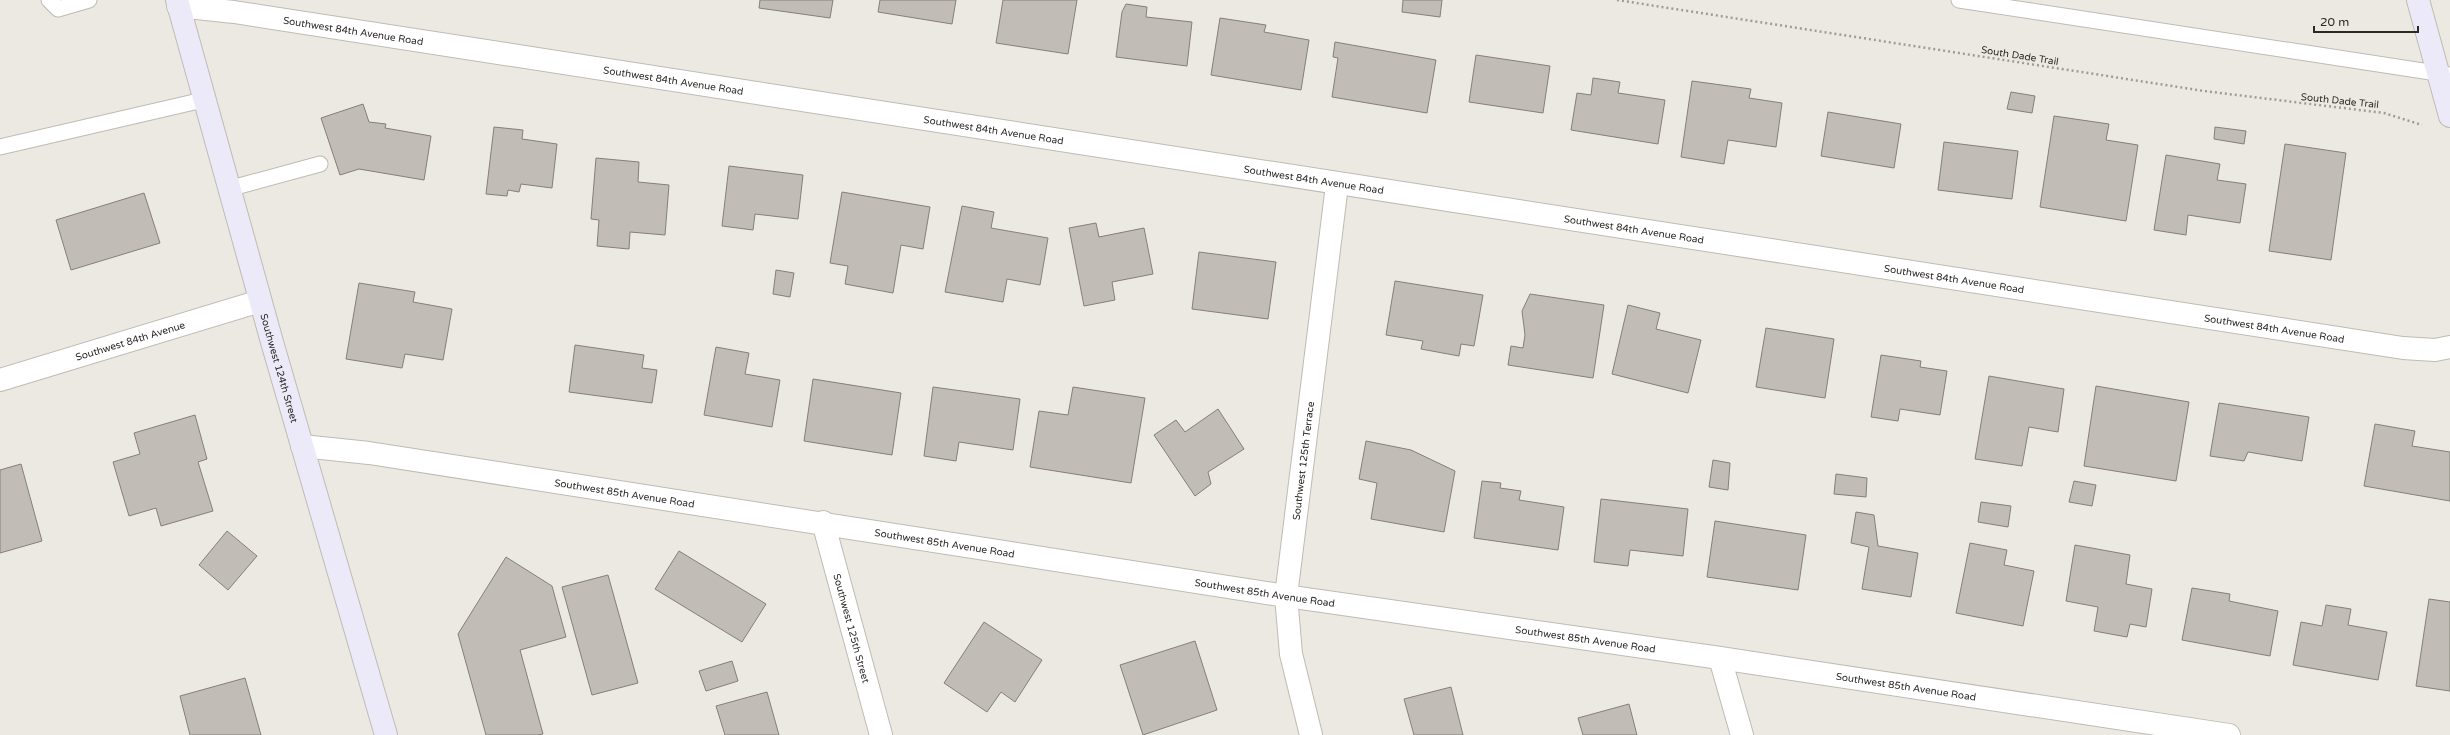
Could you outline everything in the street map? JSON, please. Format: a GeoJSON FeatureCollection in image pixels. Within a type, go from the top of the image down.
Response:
{"type":"FeatureCollection","features":[{"type":"Feature","properties":{"kind":"street"},"geometry":{"type":"LineString","coordinates":[[2418,0],[2444,74],[2450,116]]}},
{"type":"Feature","properties":{"kind":"street","name":"Southwest 124th Street"},"geometry":{"type":"LineString","coordinates":[[178,3],[228,189],[386,735]]}},
{"type":"Feature","properties":{"kind":"street","name":"Southwest 84th Avenue Road"},"geometry":{"type":"LineString","coordinates":[[178,3],[1337,184],[2403,348],[2436,350],[2450,347]]}},
{"type":"Feature","properties":{"kind":"street","name":"Southwest 125th Terrace"},"geometry":{"type":"LineString","coordinates":[[1311,735],[1291,654],[1286,596],[1337,184]]}},
{"type":"Feature","properties":{"kind":"street","name":"Southwest 84th Avenue"},"geometry":{"type":"LineString","coordinates":[[0,380],[260,301]]}},
{"type":"Feature","properties":{"kind":"street","name":"Southwest 85th Avenue Road"},"geometry":{"type":"LineString","coordinates":[[302,446],[369,453],[823,522],[1286,596],[1720,658],[2172,730],[2229,735]]}},
{"type":"Feature","properties":{"kind":"street","name":"Southwest 125th Street"},"geometry":{"type":"LineString","coordinates":[[823,522],[881,735]]}},
{"type":"Feature","properties":{"kind":"street"},"geometry":{"type":"LineString","coordinates":[[1720,658],[1742,735]]}},
{"type":"Feature","properties":{"kind":"lane"},"geometry":{"type":"LineString","coordinates":[[49,0],[58,9],[89,0]]}},
{"type":"Feature","properties":{"kind":"lane"},"geometry":{"type":"LineString","coordinates":[[1959,0],[2444,74]]}},
{"type":"Feature","properties":{"kind":"lane"},"geometry":{"type":"LineString","coordinates":[[0,147],[203,100]]}},
{"type":"Feature","properties":{"kind":"lane"},"geometry":{"type":"LineString","coordinates":[[228,189],[320,164]]}},
{"type":"Feature","properties":{"kind":"path","name":"South Dade Trail"},"geometry":{"type":"LineString","coordinates":[[1617,0],[2204,92],[2384,113],[2420,124]]}},
{"type":"Feature","properties":{"kind":"building"},"geometry":{"type":"Polygon","coordinates":[[[760,0],[833,0],[830,18],[759,8],[760,0]]]}},
{"type":"Feature","properties":{"kind":"building"},"geometry":{"type":"Polygon","coordinates":[[[880,0],[956,0],[952,24],[878,12],[880,0]]]}},
{"type":"Feature","properties":{"kind":"building"},"geometry":{"type":"Polygon","coordinates":[[[1003,0],[1077,0],[1068,54],[996,43],[1003,0]]]}},
{"type":"Feature","properties":{"kind":"building"},"geometry":{"type":"Polygon","coordinates":[[[1403,0],[1442,0],[1440,17],[1402,12],[1403,0]]]}},
{"type":"Feature","properties":{"kind":"building"},"geometry":{"type":"Polygon","coordinates":[[[1126,4],[1147,7],[1146,17],[1192,22],[1187,66],[1116,57],[1122,12],[1126,4]]]}},
{"type":"Feature","properties":{"kind":"building"},"geometry":{"type":"Polygon","coordinates":[[[1220,18],[1266,25],[1264,32],[1309,40],[1301,90],[1211,75],[1220,18]]]}},
{"type":"Feature","properties":{"kind":"building"},"geometry":{"type":"Polygon","coordinates":[[[1335,42],[1436,60],[1427,113],[1332,97],[1338,58],[1333,57],[1335,42]]]}},
{"type":"Feature","properties":{"kind":"building"},"geometry":{"type":"Polygon","coordinates":[[[1476,55],[1550,66],[1543,113],[1469,102],[1476,55]]]}},
{"type":"Feature","properties":{"kind":"building"},"geometry":{"type":"Polygon","coordinates":[[[1593,78],[1620,82],[1618,93],[1665,100],[1658,144],[1571,130],[1577,93],[1591,95],[1593,78]]]}},
{"type":"Feature","properties":{"kind":"building"},"geometry":{"type":"Polygon","coordinates":[[[1692,81],[1751,89],[1749,98],[1782,103],[1776,147],[1728,140],[1724,164],[1681,157],[1692,81]]]}},
{"type":"Feature","properties":{"kind":"building"},"geometry":{"type":"Polygon","coordinates":[[[2011,92],[2035,96],[2032,113],[2007,109],[2011,92]]]}},
{"type":"Feature","properties":{"kind":"building"},"geometry":{"type":"Polygon","coordinates":[[[363,104],[369,122],[386,124],[385,128],[431,136],[424,180],[359,169],[340,175],[321,118],[363,104]]]}},
{"type":"Feature","properties":{"kind":"building"},"geometry":{"type":"Polygon","coordinates":[[[1828,112],[1901,124],[1894,168],[1821,156],[1828,112]]]}},
{"type":"Feature","properties":{"kind":"building"},"geometry":{"type":"Polygon","coordinates":[[[2054,116],[2109,124],[2106,140],[2138,145],[2126,221],[2040,207],[2054,116]]]}},
{"type":"Feature","properties":{"kind":"building"},"geometry":{"type":"Polygon","coordinates":[[[494,127],[523,130],[522,139],[557,144],[552,188],[521,184],[519,192],[508,190],[507,196],[486,194],[494,127]]]}},
{"type":"Feature","properties":{"kind":"building"},"geometry":{"type":"Polygon","coordinates":[[[2215,127],[2246,131],[2244,144],[2214,139],[2215,127]]]}},
{"type":"Feature","properties":{"kind":"building"},"geometry":{"type":"Polygon","coordinates":[[[1944,142],[2018,151],[2012,199],[1938,190],[1944,142]]]}},
{"type":"Feature","properties":{"kind":"building"},"geometry":{"type":"Polygon","coordinates":[[[2285,144],[2346,153],[2331,260],[2269,251],[2285,144]]]}},
{"type":"Feature","properties":{"kind":"building"},"geometry":{"type":"Polygon","coordinates":[[[2166,155],[2220,164],[2217,180],[2246,184],[2240,223],[2188,215],[2186,235],[2154,230],[2166,155]]]}},
{"type":"Feature","properties":{"kind":"building"},"geometry":{"type":"Polygon","coordinates":[[[596,158],[639,162],[638,182],[669,185],[665,235],[630,232],[629,249],[597,246],[599,220],[591,219],[596,158]]]}},
{"type":"Feature","properties":{"kind":"building"},"geometry":{"type":"Polygon","coordinates":[[[729,166],[803,175],[798,219],[755,214],[753,230],[722,226],[729,166]]]}},
{"type":"Feature","properties":{"kind":"building"},"geometry":{"type":"Polygon","coordinates":[[[842,192],[930,207],[923,249],[901,245],[893,293],[845,284],[848,266],[830,263],[842,192]]]}},
{"type":"Feature","properties":{"kind":"building"},"geometry":{"type":"Polygon","coordinates":[[[144,193],[160,243],[71,270],[56,220],[144,193]]]}},
{"type":"Feature","properties":{"kind":"building"},"geometry":{"type":"Polygon","coordinates":[[[962,206],[994,212],[991,228],[1048,238],[1040,285],[1007,279],[1003,302],[945,292],[962,206]]]}},
{"type":"Feature","properties":{"kind":"building"},"geometry":{"type":"Polygon","coordinates":[[[1096,223],[1099,237],[1144,228],[1153,274],[1112,282],[1115,300],[1084,306],[1069,228],[1096,223]]]}},
{"type":"Feature","properties":{"kind":"building"},"geometry":{"type":"Polygon","coordinates":[[[1199,252],[1276,262],[1268,319],[1192,309],[1199,252]]]}},
{"type":"Feature","properties":{"kind":"building"},"geometry":{"type":"Polygon","coordinates":[[[776,270],[794,273],[790,297],[773,294],[776,270]]]}},
{"type":"Feature","properties":{"kind":"building"},"geometry":{"type":"Polygon","coordinates":[[[1395,281],[1483,295],[1474,346],[1461,344],[1459,356],[1421,349],[1423,341],[1386,335],[1395,281]]]}},
{"type":"Feature","properties":{"kind":"building"},"geometry":{"type":"Polygon","coordinates":[[[359,283],[415,292],[413,302],[452,309],[443,360],[405,354],[402,368],[346,359],[359,283]]]}},
{"type":"Feature","properties":{"kind":"building"},"geometry":{"type":"Polygon","coordinates":[[[1530,294],[1604,305],[1593,378],[1508,365],[1511,346],[1523,348],[1525,335],[1522,311],[1530,294]]]}},
{"type":"Feature","properties":{"kind":"building"},"geometry":{"type":"Polygon","coordinates":[[[1628,305],[1660,313],[1656,329],[1701,340],[1688,393],[1612,374],[1628,305]]]}},
{"type":"Feature","properties":{"kind":"building"},"geometry":{"type":"Polygon","coordinates":[[[1766,328],[1834,339],[1825,398],[1756,387],[1766,328]]]}},
{"type":"Feature","properties":{"kind":"building"},"geometry":{"type":"Polygon","coordinates":[[[575,345],[644,355],[642,368],[657,370],[652,403],[569,392],[575,345]]]}},
{"type":"Feature","properties":{"kind":"building"},"geometry":{"type":"Polygon","coordinates":[[[716,347],[749,353],[745,374],[780,380],[772,427],[704,415],[716,347]]]}},
{"type":"Feature","properties":{"kind":"building"},"geometry":{"type":"Polygon","coordinates":[[[1881,355],[1921,361],[1920,367],[1947,371],[1940,415],[1900,409],[1898,421],[1871,417],[1881,355]]]}},
{"type":"Feature","properties":{"kind":"building"},"geometry":{"type":"Polygon","coordinates":[[[1989,376],[2064,389],[2058,432],[2029,427],[2022,466],[1975,459],[1989,376]]]}},
{"type":"Feature","properties":{"kind":"building"},"geometry":{"type":"Polygon","coordinates":[[[813,379],[901,393],[892,455],[804,441],[813,379]]]}},
{"type":"Feature","properties":{"kind":"building"},"geometry":{"type":"Polygon","coordinates":[[[2096,386],[2189,402],[2176,481],[2084,466],[2096,386]]]}},
{"type":"Feature","properties":{"kind":"building"},"geometry":{"type":"Polygon","coordinates":[[[933,387],[1020,399],[1013,450],[959,442],[956,461],[924,456],[933,387]]]}},
{"type":"Feature","properties":{"kind":"building"},"geometry":{"type":"Polygon","coordinates":[[[1073,387],[1145,398],[1131,483],[1030,467],[1039,411],[1068,415],[1073,387]]]}},
{"type":"Feature","properties":{"kind":"building"},"geometry":{"type":"Polygon","coordinates":[[[2219,403],[2309,417],[2302,461],[2248,452],[2244,461],[2210,456],[2219,403]]]}},
{"type":"Feature","properties":{"kind":"building"},"geometry":{"type":"Polygon","coordinates":[[[1218,409],[1244,449],[1208,472],[1211,484],[1195,496],[1154,435],[1176,420],[1185,432],[1218,409]]]}},
{"type":"Feature","properties":{"kind":"building"},"geometry":{"type":"Polygon","coordinates":[[[195,415],[207,459],[198,462],[213,511],[161,526],[156,508],[129,516],[113,462],[140,454],[134,433],[195,415]]]}},
{"type":"Feature","properties":{"kind":"building"},"geometry":{"type":"Polygon","coordinates":[[[2375,424],[2415,431],[2412,446],[2450,452],[2450,501],[2364,486],[2375,424]]]}},
{"type":"Feature","properties":{"kind":"building"},"geometry":{"type":"Polygon","coordinates":[[[1366,441],[1411,450],[1455,471],[1444,532],[1371,519],[1377,483],[1359,479],[1366,441]]]}},
{"type":"Feature","properties":{"kind":"building"},"geometry":{"type":"Polygon","coordinates":[[[1713,460],[1730,463],[1728,490],[1709,487],[1713,460]]]}},
{"type":"Feature","properties":{"kind":"building"},"geometry":{"type":"Polygon","coordinates":[[[21,464],[42,541],[0,553],[0,470],[21,464]]]}},
{"type":"Feature","properties":{"kind":"building"},"geometry":{"type":"Polygon","coordinates":[[[1836,474],[1867,478],[1866,497],[1834,494],[1836,474]]]}},
{"type":"Feature","properties":{"kind":"building"},"geometry":{"type":"Polygon","coordinates":[[[1482,481],[1501,483],[1500,488],[1521,491],[1519,500],[1564,507],[1558,550],[1474,538],[1482,481]]]}},
{"type":"Feature","properties":{"kind":"building"},"geometry":{"type":"Polygon","coordinates":[[[2074,481],[2096,485],[2092,506],[2069,502],[2074,481]]]}},
{"type":"Feature","properties":{"kind":"building"},"geometry":{"type":"Polygon","coordinates":[[[1601,499],[1688,509],[1683,556],[1630,550],[1628,566],[1594,562],[1601,499]]]}},
{"type":"Feature","properties":{"kind":"building"},"geometry":{"type":"Polygon","coordinates":[[[1981,502],[2011,506],[2008,527],[1978,522],[1981,502]]]}},
{"type":"Feature","properties":{"kind":"building"},"geometry":{"type":"Polygon","coordinates":[[[1856,512],[1874,515],[1878,546],[1918,553],[1911,597],[1862,589],[1869,547],[1851,543],[1856,512]]]}},
{"type":"Feature","properties":{"kind":"building"},"geometry":{"type":"Polygon","coordinates":[[[1715,521],[1806,535],[1798,590],[1707,577],[1715,521]]]}},
{"type":"Feature","properties":{"kind":"building"},"geometry":{"type":"Polygon","coordinates":[[[227,531],[257,556],[228,590],[199,565],[227,531]]]}},
{"type":"Feature","properties":{"kind":"building"},"geometry":{"type":"Polygon","coordinates":[[[1970,543],[2007,550],[2004,565],[2034,571],[2023,626],[1956,613],[1970,543]]]}},
{"type":"Feature","properties":{"kind":"building"},"geometry":{"type":"Polygon","coordinates":[[[2075,545],[2130,555],[2126,584],[2152,589],[2146,627],[2130,624],[2127,637],[2094,631],[2098,607],[2066,601],[2075,545]]]}},
{"type":"Feature","properties":{"kind":"building"},"geometry":{"type":"Polygon","coordinates":[[[679,551],[766,604],[742,642],[655,589],[679,551]]]}},
{"type":"Feature","properties":{"kind":"building"},"geometry":{"type":"Polygon","coordinates":[[[506,557],[552,586],[566,637],[520,650],[543,734],[538,735],[486,735],[458,634],[506,557]]]}},
{"type":"Feature","properties":{"kind":"building"},"geometry":{"type":"Polygon","coordinates":[[[608,575],[638,683],[592,695],[562,587],[608,575]]]}},
{"type":"Feature","properties":{"kind":"building"},"geometry":{"type":"Polygon","coordinates":[[[2192,588],[2230,594],[2229,601],[2278,611],[2270,656],[2182,640],[2192,588]]]}},
{"type":"Feature","properties":{"kind":"building"},"geometry":{"type":"Polygon","coordinates":[[[2429,599],[2450,602],[2450,691],[2416,686],[2429,599]]]}},
{"type":"Feature","properties":{"kind":"building"},"geometry":{"type":"Polygon","coordinates":[[[2326,605],[2351,609],[2348,625],[2387,632],[2378,680],[2293,665],[2301,622],[2322,626],[2326,605]]]}},
{"type":"Feature","properties":{"kind":"building"},"geometry":{"type":"Polygon","coordinates":[[[984,622],[1042,660],[1015,702],[1001,692],[987,712],[944,683],[984,622]]]}},
{"type":"Feature","properties":{"kind":"building"},"geometry":{"type":"Polygon","coordinates":[[[1195,641],[1217,710],[1143,735],[1120,665],[1195,641]]]}},
{"type":"Feature","properties":{"kind":"building"},"geometry":{"type":"Polygon","coordinates":[[[732,661],[738,681],[706,691],[699,671],[732,661]]]}},
{"type":"Feature","properties":{"kind":"building"},"geometry":{"type":"Polygon","coordinates":[[[245,678],[261,735],[190,735],[180,696],[245,678]]]}},
{"type":"Feature","properties":{"kind":"building"},"geometry":{"type":"Polygon","coordinates":[[[1451,687],[1463,735],[1414,735],[1404,699],[1451,687]]]}},
{"type":"Feature","properties":{"kind":"building"},"geometry":{"type":"Polygon","coordinates":[[[767,692],[779,735],[725,735],[716,706],[767,692]]]}},
{"type":"Feature","properties":{"kind":"building"},"geometry":{"type":"Polygon","coordinates":[[[1629,704],[1637,735],[1583,735],[1578,718],[1629,704]]]}}]}
